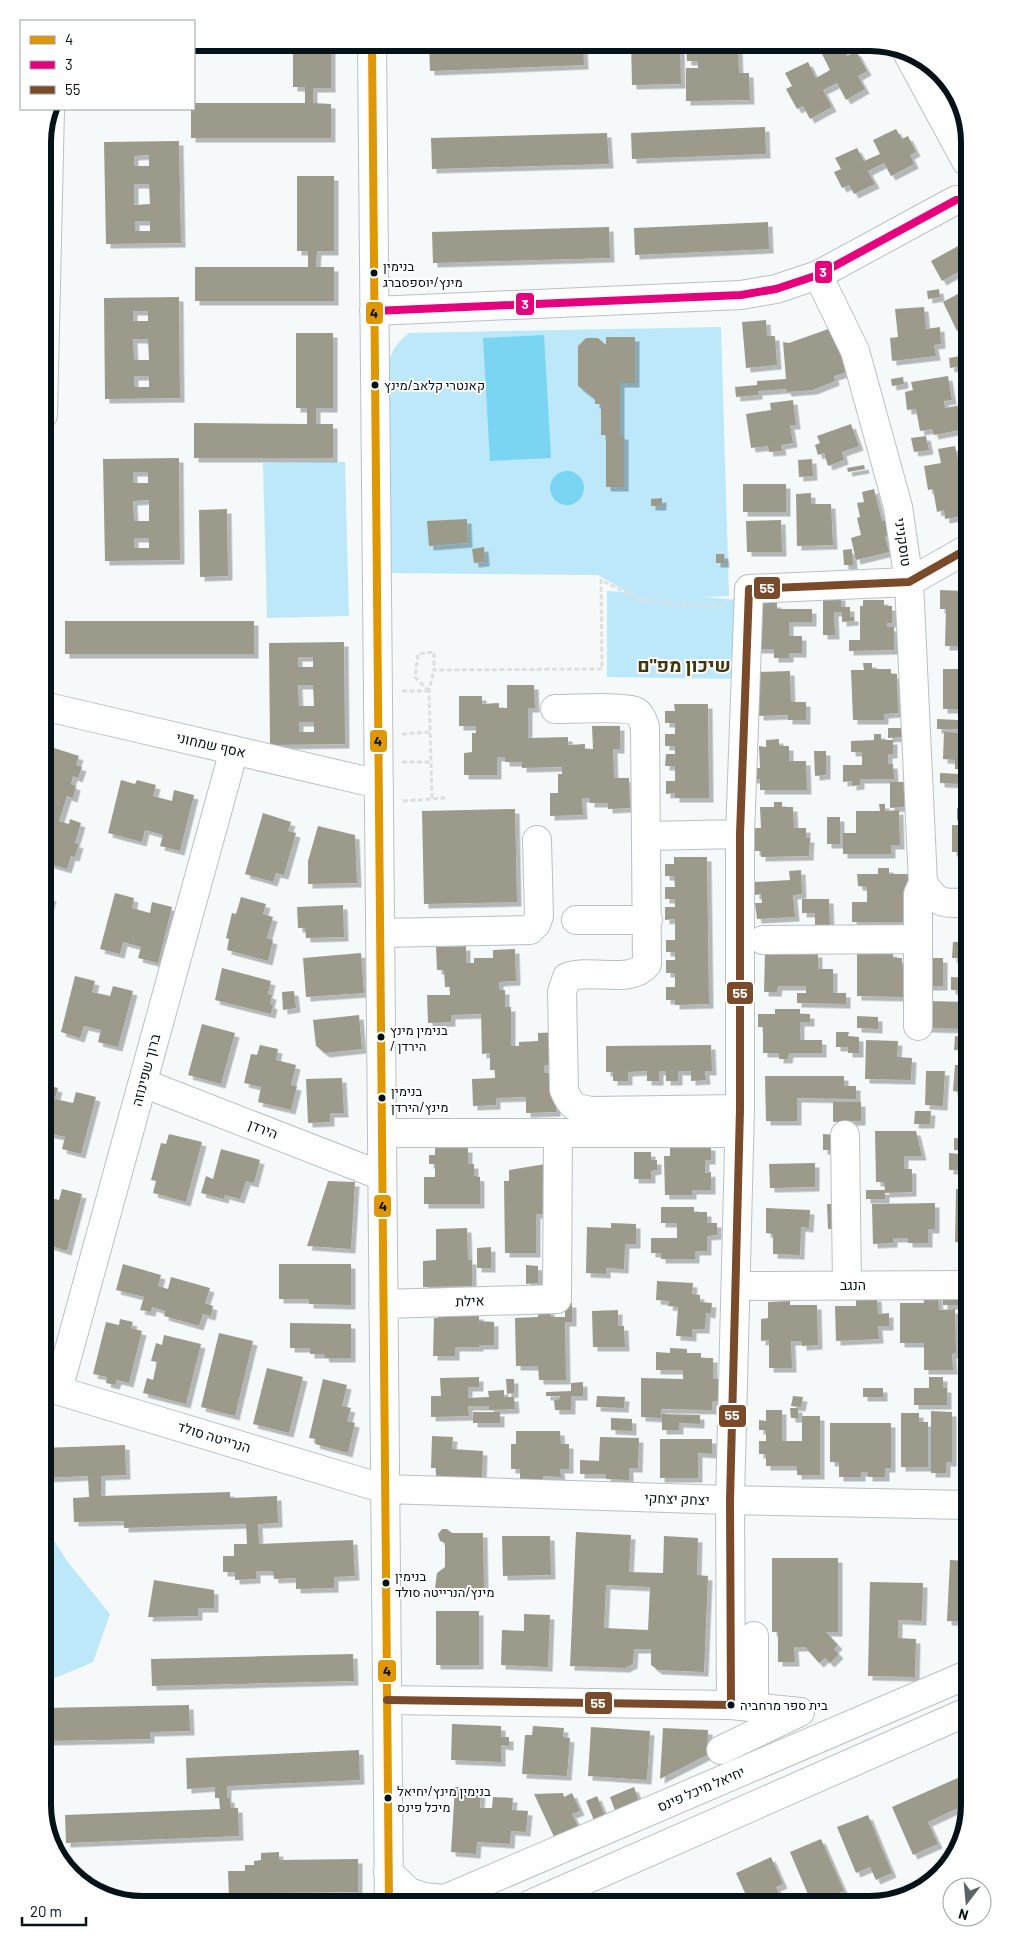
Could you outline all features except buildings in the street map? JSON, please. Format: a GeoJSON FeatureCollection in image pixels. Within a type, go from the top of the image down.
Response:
{"type":"FeatureCollection","features":[{"type":"Feature","properties":{"kind":"street"},"geometry":{"type":"LineString","coordinates":[[372,51],[389,1896]]}},
{"type":"Feature","properties":{"kind":"street"},"geometry":{"type":"LineString","coordinates":[[913,63],[961,148]]}},
{"type":"Feature","properties":{"kind":"street"},"geometry":{"type":"LineString","coordinates":[[961,168],[955,175],[954,192],[961,203]]}},
{"type":"Feature","properties":{"kind":"street"},"geometry":{"type":"LineString","coordinates":[[374,311],[742,295],[776,289],[818,275],[961,207]]}},
{"type":"Feature","properties":{"kind":"street","name":"טוסקניני"},"geometry":{"type":"LineString","coordinates":[[818,275],[855,351],[898,508],[908,582],[923,882],[918,894],[918,1026]]}},
{"type":"Feature","properties":{"kind":"street"},"geometry":{"type":"LineString","coordinates":[[742,1706],[730,1500],[739,1121],[740,834],[749,599],[908,582],[961,553]]}},
{"type":"Feature","properties":{"kind":"street","name":"אסף שמחוני"},"geometry":{"type":"LineString","coordinates":[[51,708],[379,784]]}},
{"type":"Feature","properties":{"kind":"street"},"geometry":{"type":"LineString","coordinates":[[555,710],[620,709],[635,711],[642,718],[646,727],[647,964],[641,971],[630,974],[575,974],[567,978],[562,992],[564,1090],[569,1102],[578,1109],[592,1111],[739,1121]]}},
{"type":"Feature","properties":{"kind":"street","name":"ברוך שפינוזה"},"geometry":{"type":"LineString","coordinates":[[51,1385],[143,1083],[234,750]]}},
{"type":"Feature","properties":{"kind":"street"},"geometry":{"type":"LineString","coordinates":[[647,836],[740,834]]}},
{"type":"Feature","properties":{"kind":"street"},"geometry":{"type":"LineString","coordinates":[[380,933],[530,930],[536,924],[539,916],[537,840]]}},
{"type":"Feature","properties":{"kind":"street"},"geometry":{"type":"LineString","coordinates":[[923,882],[932,896],[948,904],[961,903]]}},
{"type":"Feature","properties":{"kind":"street"},"geometry":{"type":"LineString","coordinates":[[576,920],[648,920]]}},
{"type":"Feature","properties":{"kind":"street"},"geometry":{"type":"LineString","coordinates":[[762,940],[918,939]]}},
{"type":"Feature","properties":{"kind":"street","name":"הירדן"},"geometry":{"type":"LineString","coordinates":[[143,1083],[382,1176]]}},
{"type":"Feature","properties":{"kind":"street"},"geometry":{"type":"LineString","coordinates":[[382,1133],[558,1133],[739,1121]]}},
{"type":"Feature","properties":{"kind":"street","name":"אילת"},"geometry":{"type":"LineString","coordinates":[[384,1304],[557,1299],[558,1133]]}},
{"type":"Feature","properties":{"kind":"street"},"geometry":{"type":"LineString","coordinates":[[845,1135],[846,1285]]}},
{"type":"Feature","properties":{"kind":"street","name":"הנגב"},"geometry":{"type":"LineString","coordinates":[[736,1286],[961,1285]]}},
{"type":"Feature","properties":{"kind":"street","name":"הנרייטה סולד"},"geometry":{"type":"LineString","coordinates":[[51,1388],[385,1489]]}},
{"type":"Feature","properties":{"kind":"street","name":"יצחק יצחקי"},"geometry":{"type":"LineString","coordinates":[[385,1489],[730,1500],[961,1505]]}},
{"type":"Feature","properties":{"kind":"street"},"geometry":{"type":"LineString","coordinates":[[742,1706],[754,1636]]}},
{"type":"Feature","properties":{"kind":"street","name":"יחיאל מיכל פינס"},"geometry":{"type":"LineString","coordinates":[[453,1896],[961,1678]]}},
{"type":"Feature","properties":{"kind":"street"},"geometry":{"type":"LineString","coordinates":[[387,1700],[742,1706],[800,1712],[721,1750]]}},
{"type":"Feature","properties":{"kind":"street"},"geometry":{"type":"LineString","coordinates":[[549,1896],[961,1715]]}},
{"type":"Feature","properties":{"kind":"street"},"geometry":{"type":"LineString","coordinates":[[388,1872],[409,1892],[421,1896]]}},
{"type":"Feature","properties":{"kind":"path"},"geometry":{"type":"LineString","coordinates":[[434,670],[602,669],[601,580],[639,599],[675,604],[749,599]]}},
{"type":"Feature","properties":{"kind":"path"},"geometry":{"type":"LineString","coordinates":[[429,691],[415,677],[418,654],[434,652],[434,670],[429,691],[432,798]]}},
{"type":"Feature","properties":{"kind":"path"},"geometry":{"type":"LineString","coordinates":[[397,691],[429,691]]}},
{"type":"Feature","properties":{"kind":"path"},"geometry":{"type":"LineString","coordinates":[[398,734],[430,732]]}},
{"type":"Feature","properties":{"kind":"path"},"geometry":{"type":"LineString","coordinates":[[399,763],[431,762]]}},
{"type":"Feature","properties":{"kind":"path"},"geometry":{"type":"LineString","coordinates":[[400,802],[446,798]]}},
{"type":"Feature","properties":{"kind":"shaded area"},"geometry":{"type":"Polygon","coordinates":[[[721,327],[729,596],[703,597],[738,600],[737,679],[607,677],[607,591],[624,592],[624,590],[598,575],[389,573],[387,368],[395,348],[409,333],[721,327]]]}},
{"type":"Feature","properties":{"kind":"shaded area"},"geometry":{"type":"Polygon","coordinates":[[[345,462],[349,616],[267,618],[263,463],[345,462]]]}},
{"type":"Feature","properties":{"kind":"shaded area"},"geometry":{"type":"Polygon","coordinates":[[[51,1536],[67,1561],[110,1614],[93,1662],[51,1680],[51,1536]]]}},
{"type":"Feature","properties":{"kind":"water"},"geometry":{"type":"Polygon","coordinates":[[[544,335],[551,458],[490,461],[483,338],[544,335]]]}},
{"type":"Feature","properties":{"kind":"water"},"geometry":{"type":"Polygon","coordinates":[[[567,471],[574,472],[579,476],[583,481],[583,495],[579,500],[574,504],[567,505],[560,504],[555,500],[551,495],[550,488],[551,481],[555,476],[560,472],[567,471]]]}},
{"type":"Feature","properties":{"kind":"transit line","name":"4"},"geometry":{"type":"LineString","coordinates":[[372,51],[389,1896]]}},
{"type":"Feature","properties":{"kind":"transit line","name":"3"},"geometry":{"type":"LineString","coordinates":[[374,311],[741,295],[776,289],[818,275],[956,200]]}},
{"type":"Feature","properties":{"kind":"transit line","name":"55"},"geometry":{"type":"LineString","coordinates":[[387,1700],[731,1705],[730,1500],[740,1109],[740,834],[749,589],[909,582],[961,553]]}},
{"type":"Feature","properties":{"kind":"place","name":"בנימין מינץ/יוספסברג"},"geometry":{"type":"Point","coordinates":[374,273]}},
{"type":"Feature","properties":{"kind":"place","name":"קאנטרי קלאב/מינץ"},"geometry":{"type":"Point","coordinates":[375,385]}},
{"type":"Feature","properties":{"kind":"place","name":"בנימין מינץ / הירדן"},"geometry":{"type":"Point","coordinates":[381,1037]}},
{"type":"Feature","properties":{"kind":"place","name":"בנימין מינץ/הירדן"},"geometry":{"type":"Point","coordinates":[382,1098]}},
{"type":"Feature","properties":{"kind":"place","name":"בנימין מינץ/הנרייטה סולד"},"geometry":{"type":"Point","coordinates":[386,1583]}},
{"type":"Feature","properties":{"kind":"place","name":"בית ספר מרחביה"},"geometry":{"type":"Point","coordinates":[731,1705]}},
{"type":"Feature","properties":{"kind":"place","name":"בנימין מינץ/יחיאל מיכל פינס"},"geometry":{"type":"Point","coordinates":[388,1798]}},
{"type":"Feature","properties":{"kind":"district","name":"שיכון מפ\"ם"},"geometry":{"type":"Point","coordinates":[684,665]}}]}
